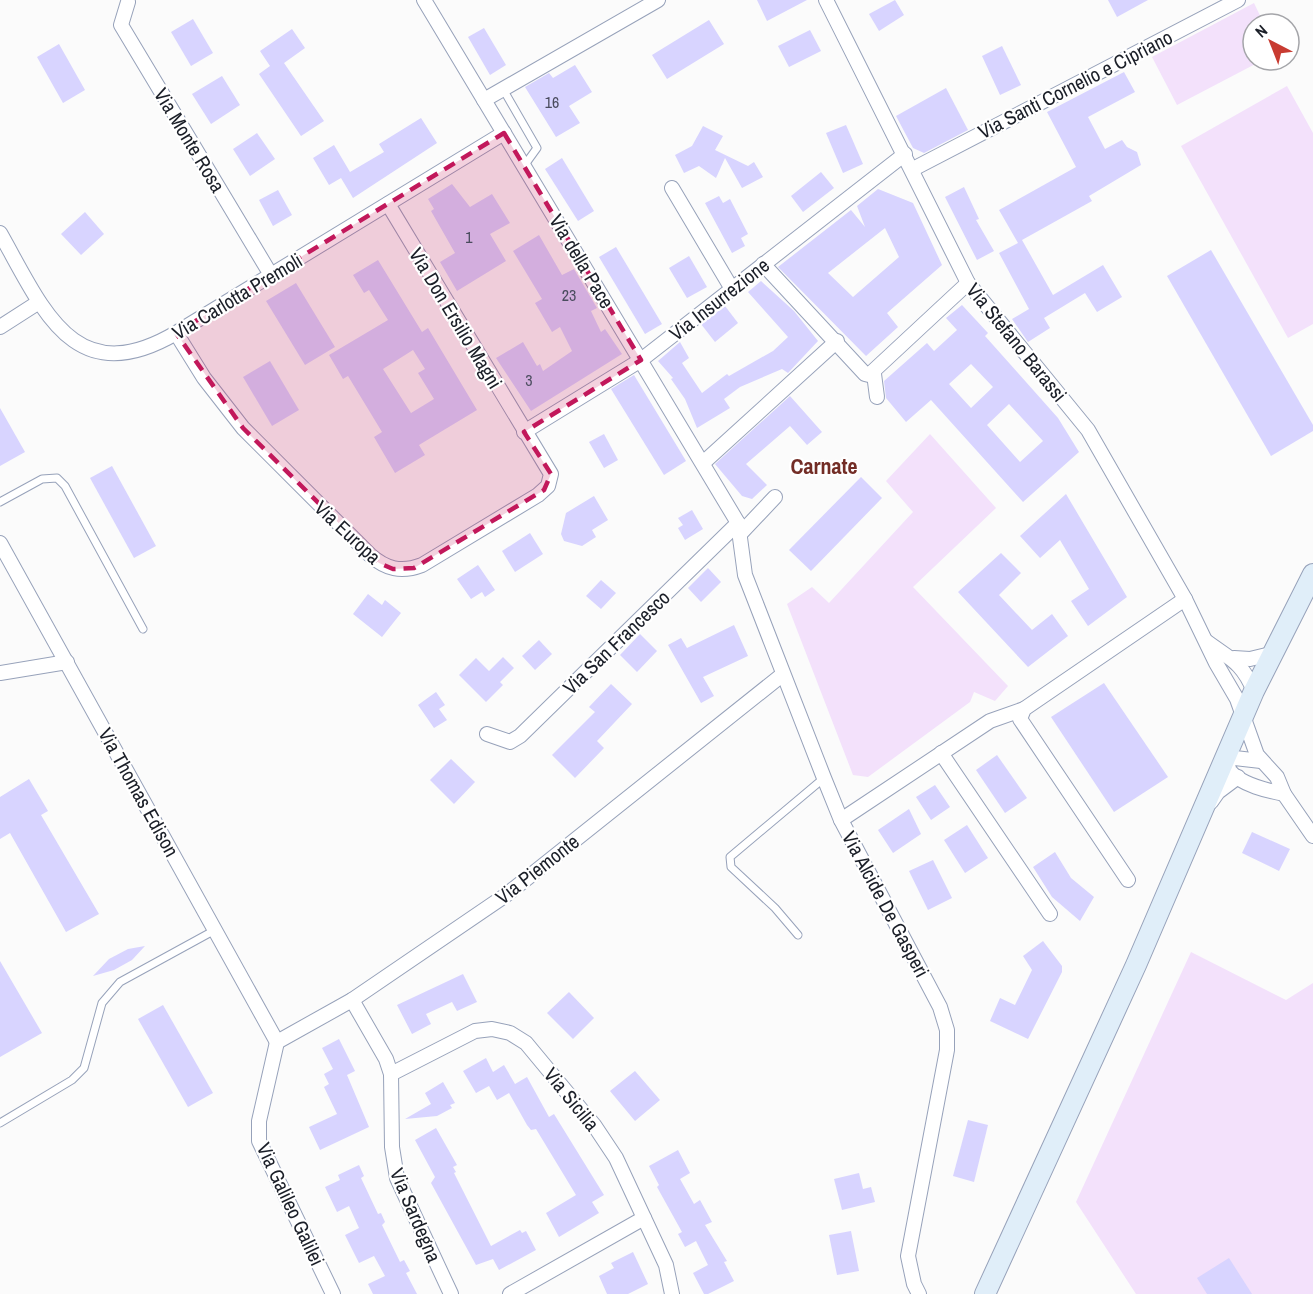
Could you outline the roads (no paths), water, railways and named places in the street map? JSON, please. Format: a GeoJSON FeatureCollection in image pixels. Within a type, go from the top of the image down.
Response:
{"type":"FeatureCollection","features":[{"type":"Feature","properties":{"kind":"main road"},"geometry":{"type":"LineString","coordinates":[[985,1294],[1204,810],[1254,691],[1313,574]]}},
{"type":"Feature","properties":{"kind":"street","name":"Via della Pace"},"geometry":{"type":"LineString","coordinates":[[424,0],[703,463],[739,528]]}},
{"type":"Feature","properties":{"kind":"street"},"geometry":{"type":"LineString","coordinates":[[484,100],[657,0]]}},
{"type":"Feature","properties":{"kind":"street","name":"Via Stefano Barassi"},"geometry":{"type":"LineString","coordinates":[[826,0],[968,282],[1088,430],[1185,599],[1244,715],[1252,745],[1261,760],[1277,777],[1284,794],[1313,836]]}},
{"type":"Feature","properties":{"kind":"street","name":"Via Santi Cornelio e Cipriano"},"geometry":{"type":"LineString","coordinates":[[913,169],[1238,0]]}},
{"type":"Feature","properties":{"kind":"street","name":"Via Monte Rosa"},"geometry":{"type":"LineString","coordinates":[[128,2],[121,25],[271,275]]}},
{"type":"Feature","properties":{"kind":"street","name":"Via Carlotta Premoli"},"geometry":{"type":"LineString","coordinates":[[0,233],[39,302],[60,330],[72,340],[104,352],[137,353],[176,333],[504,133]]}},
{"type":"Feature","properties":{"kind":"street","name":"Via Insurrezione"},"geometry":{"type":"LineString","coordinates":[[524,432],[641,360],[905,154]]}},
{"type":"Feature","properties":{"kind":"street"},"geometry":{"type":"LineString","coordinates":[[672,188],[732,289]]}},
{"type":"Feature","properties":{"kind":"street","name":"Via Don Ersilio Magni"},"geometry":{"type":"LineString","coordinates":[[388,204],[524,432]]}},
{"type":"Feature","properties":{"kind":"street"},"geometry":{"type":"LineString","coordinates":[[763,264],[837,341],[865,374],[872,374],[968,282]]}},
{"type":"Feature","properties":{"kind":"street"},"geometry":{"type":"LineString","coordinates":[[0,327],[39,302]]}},
{"type":"Feature","properties":{"kind":"street","name":"Via Europa"},"geometry":{"type":"LineString","coordinates":[[176,333],[204,378],[243,428],[370,555],[393,569],[422,565],[544,490],[551,481],[551,474],[524,432]]}},
{"type":"Feature","properties":{"kind":"street"},"geometry":{"type":"LineString","coordinates":[[703,463],[837,341]]}},
{"type":"Feature","properties":{"kind":"street"},"geometry":{"type":"LineString","coordinates":[[872,374],[877,397]]}},
{"type":"Feature","properties":{"kind":"street"},"geometry":{"type":"LineString","coordinates":[[739,528],[775,497]]}},
{"type":"Feature","properties":{"kind":"street","name":"Via Alcide De Gasperi"},"geometry":{"type":"LineString","coordinates":[[739,528],[745,575],[824,778],[842,820],[940,1007],[947,1030],[947,1050],[908,1256],[914,1284],[919,1294]]}},
{"type":"Feature","properties":{"kind":"street","name":"Via San Francesco"},"geometry":{"type":"LineString","coordinates":[[487,734],[510,742],[520,736],[739,528]]}},
{"type":"Feature","properties":{"kind":"street","name":"Via Thomas Edison"},"geometry":{"type":"LineString","coordinates":[[0,543],[277,1042]]}},
{"type":"Feature","properties":{"kind":"street"},"geometry":{"type":"LineString","coordinates":[[842,820],[990,721],[1024,709],[1185,599]]}},
{"type":"Feature","properties":{"kind":"street"},"geometry":{"type":"LineString","coordinates":[[1207,642],[1234,658],[1247,674],[1254,691]]}},
{"type":"Feature","properties":{"kind":"street"},"geometry":{"type":"LineString","coordinates":[[1234,658],[1250,659],[1275,653]]}},
{"type":"Feature","properties":{"kind":"street"},"geometry":{"type":"LineString","coordinates":[[0,672],[67,662]]}},
{"type":"Feature","properties":{"kind":"street","name":"Via Piemonte"},"geometry":{"type":"LineString","coordinates":[[277,1042],[352,1000],[506,895],[782,675]]}},
{"type":"Feature","properties":{"kind":"street"},"geometry":{"type":"LineString","coordinates":[[1225,677],[1254,691]]}},
{"type":"Feature","properties":{"kind":"street"},"geometry":{"type":"LineString","coordinates":[[1024,709],[1020,719],[1128,880]]}},
{"type":"Feature","properties":{"kind":"street"},"geometry":{"type":"LineString","coordinates":[[941,753],[1050,914]]}},
{"type":"Feature","properties":{"kind":"street"},"geometry":{"type":"LineString","coordinates":[[1261,760],[1226,758],[1230,771],[1238,777],[1265,790],[1284,794]]}},
{"type":"Feature","properties":{"kind":"street"},"geometry":{"type":"LineString","coordinates":[[1204,810],[1218,792],[1238,777]]}},
{"type":"Feature","properties":{"kind":"street","name":"Via Sardegna"},"geometry":{"type":"LineString","coordinates":[[352,1000],[386,1059],[391,1074],[393,1164],[451,1294]]}},
{"type":"Feature","properties":{"kind":"street","name":"Via Sicilia"},"geometry":{"type":"LineString","coordinates":[[391,1074],[475,1031],[492,1029],[510,1033],[526,1043],[594,1125],[616,1158],[666,1265],[672,1294]]}},
{"type":"Feature","properties":{"kind":"street","name":"Via Galileo Galilei"},"geometry":{"type":"LineString","coordinates":[[277,1042],[259,1121],[259,1141],[333,1294]]}},
{"type":"Feature","properties":{"kind":"street"},"geometry":{"type":"LineString","coordinates":[[510,1294],[644,1218]]}},
{"type":"Feature","properties":{"kind":"lane"},"geometry":{"type":"LineString","coordinates":[[503,89],[537,148],[524,166]]}},
{"type":"Feature","properties":{"kind":"lane"},"geometry":{"type":"LineString","coordinates":[[0,502],[42,479],[57,478],[65,486],[143,629]]}},
{"type":"Feature","properties":{"kind":"lane"},"geometry":{"type":"LineString","coordinates":[[798,935],[775,908],[731,867],[730,857],[824,778]]}},
{"type":"Feature","properties":{"kind":"lane"},"geometry":{"type":"LineString","coordinates":[[0,1123],[72,1080],[84,1068],[102,1003],[110,990],[145,967],[215,930]]}},
{"type":"Feature","properties":{"kind":"district","name":"Carnate"},"geometry":{"type":"Point","coordinates":[824,466]}}]}
